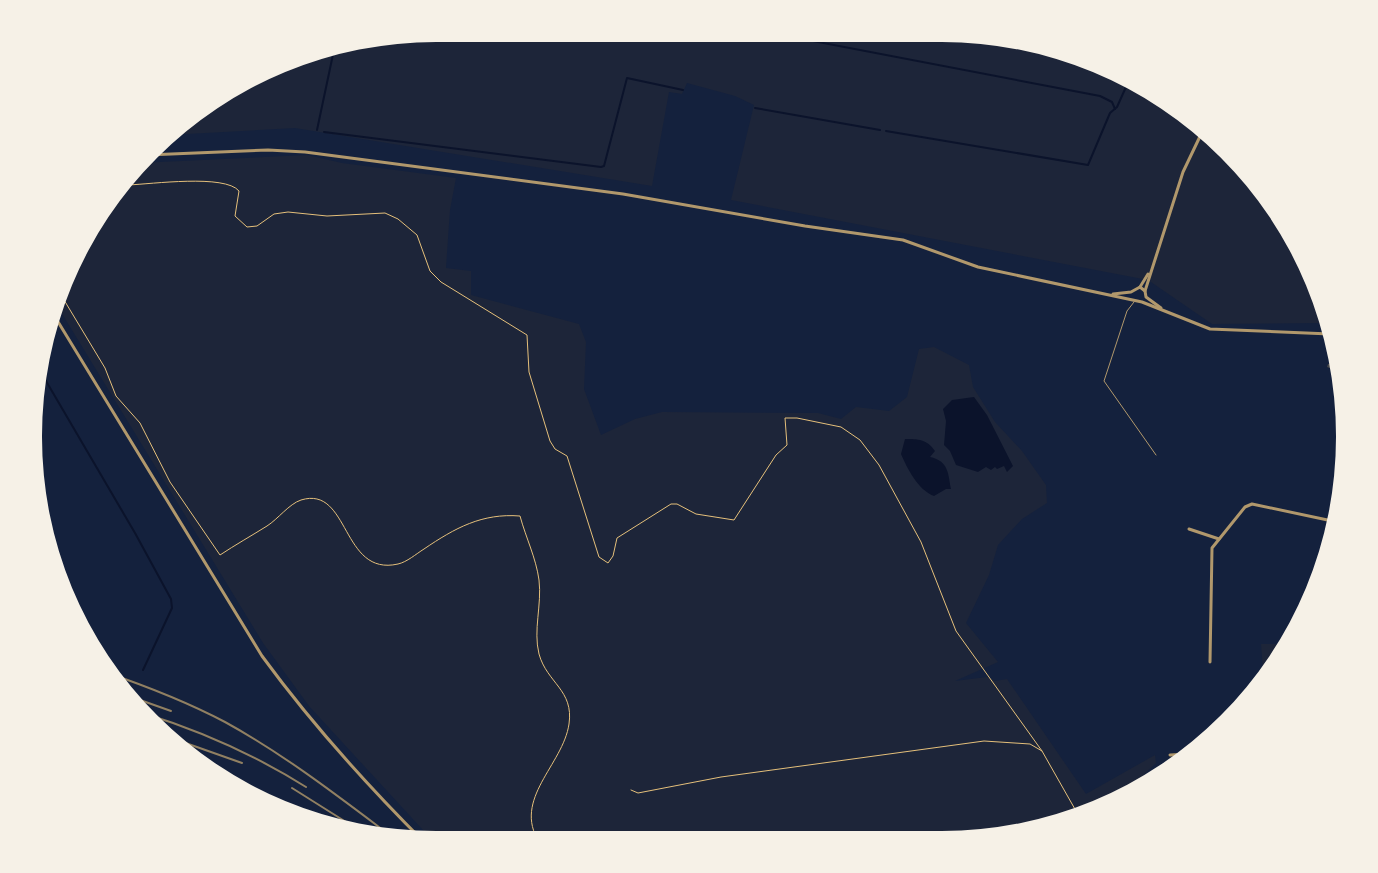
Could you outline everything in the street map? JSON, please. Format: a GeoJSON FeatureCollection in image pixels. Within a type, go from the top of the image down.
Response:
{"type":"FeatureCollection","features":[{"type":"Feature","properties":{"kind":"street"},"geometry":{"type":"LineString","coordinates":[[1142,302],[1183,172],[1199,138]]}},
{"type":"Feature","properties":{"kind":"street"},"geometry":{"type":"LineString","coordinates":[[162,154],[268,150],[305,152],[622,194],[903,240],[978,267],[1142,302],[1210,329],[1323,334]]}},
{"type":"Feature","properties":{"kind":"street"},"geometry":{"type":"LineString","coordinates":[[1110,295],[1131,292],[1140,287],[1150,271]]}},
{"type":"Feature","properties":{"kind":"street"},"geometry":{"type":"LineString","coordinates":[[1140,287],[1164,311]]}},
{"type":"Feature","properties":{"kind":"street"},"geometry":{"type":"LineString","coordinates":[[1131,292],[1133,301]]}},
{"type":"Feature","properties":{"kind":"street"},"geometry":{"type":"LineString","coordinates":[[59,323],[262,656],[300,707],[365,783],[412,830]]}},
{"type":"Feature","properties":{"kind":"street"},"geometry":{"type":"LineString","coordinates":[[1210,662],[1212,548],[1245,507],[1252,504],[1327,520]]}},
{"type":"Feature","properties":{"kind":"street"},"geometry":{"type":"LineString","coordinates":[[1189,529],[1219,539]]}},
{"type":"Feature","properties":{"kind":"street"},"geometry":{"type":"LineString","coordinates":[[1170,755],[1174,755]]}},
{"type":"Feature","properties":{"kind":"lane"},"geometry":{"type":"LineString","coordinates":[[1133,301],[1104,381],[1156,455]]}},
{"type":"Feature","properties":{"kind":"path"},"geometry":{"type":"LineString","coordinates":[[133,185],[230,184],[239,191],[235,216],[247,227],[257,226],[274,214],[288,212],[327,216],[385,213],[407,225],[417,235],[430,271],[441,282],[527,335],[529,372],[550,441],[555,449],[567,456],[599,557],[608,563],[617,538],[671,504],[696,514],[734,520],[776,455],[787,445],[785,418],[841,427],[860,440],[879,465],[921,542],[956,631],[1042,751],[1074,808]]}},
{"type":"Feature","properties":{"kind":"path"},"geometry":{"type":"LineString","coordinates":[[66,303],[105,368],[116,396],[140,423],[170,482],[220,555],[301,501],[318,500],[329,506],[344,525],[359,554],[375,565],[402,564],[452,529],[481,518],[520,516],[539,580],[537,638],[540,656],[549,676],[566,695],[569,708],[566,736],[537,788],[531,807],[534,831]]}},
{"type":"Feature","properties":{"kind":"path"},"geometry":{"type":"LineString","coordinates":[[631,790],[638,793],[721,777],[984,741],[1030,744],[1042,751]]}},
{"type":"Feature","properties":{"kind":"shaded area"},"geometry":{"type":"Polygon","coordinates":[[[436,42],[942,42],[993,45],[1044,55],[1092,72],[1161,108],[1202,140],[1238,176],[1270,217],[1295,262],[1319,323],[1212,324],[1148,280],[731,200],[754,105],[735,96],[687,83],[682,94],[669,92],[652,186],[295,128],[183,134],[217,108],[286,72],[334,55],[385,45],[436,42]]]}},
{"type":"Feature","properties":{"kind":"shaded area"},"geometry":{"type":"Polygon","coordinates":[[[307,155],[342,163],[456,178],[450,210],[446,268],[471,271],[471,295],[579,324],[586,342],[584,389],[601,435],[635,419],[662,412],[818,413],[841,419],[856,407],[889,411],[907,397],[919,349],[934,347],[969,365],[973,387],[995,422],[1022,451],[1046,485],[1047,503],[1022,519],[998,545],[989,575],[966,623],[998,662],[955,681],[987,677],[995,681],[1007,679],[1086,794],[1155,755],[1156,763],[1143,776],[1092,801],[1044,818],[993,828],[942,831],[423,830],[309,706],[263,643],[62,313],[83,262],[108,217],[154,162],[307,155]]]}},
{"type":"Feature","properties":{"kind":"shaded area"},"geometry":{"type":"Polygon","coordinates":[[[974,397],[987,415],[1013,466],[1007,472],[1004,466],[991,470],[986,467],[978,472],[956,465],[944,445],[946,421],[943,409],[952,400],[974,397]]]}},
{"type":"Feature","properties":{"kind":"shaded area"},"geometry":{"type":"Polygon","coordinates":[[[905,439],[922,440],[932,447],[935,451],[930,457],[944,465],[951,489],[934,496],[918,484],[901,454],[905,439]]]}},
{"type":"Feature","properties":{"kind":"shaded area"},"geometry":{"type":"Polygon","coordinates":[[[1261,644],[1277,644],[1270,656],[1263,666],[1261,644]]]}},
{"type":"Feature","properties":{"kind":"waterway"},"geometry":{"type":"LineString","coordinates":[[818,42],[1100,96],[1112,102],[1115,109]]}},
{"type":"Feature","properties":{"kind":"waterway"},"geometry":{"type":"LineString","coordinates":[[317,130],[333,55]]}},
{"type":"Feature","properties":{"kind":"waterway"},"geometry":{"type":"LineString","coordinates":[[324,132],[601,167],[604,166],[627,78],[683,90]]}},
{"type":"Feature","properties":{"kind":"waterway"},"geometry":{"type":"LineString","coordinates":[[886,131],[1088,165],[1110,113],[1117,107],[1126,88]]}},
{"type":"Feature","properties":{"kind":"waterway"},"geometry":{"type":"LineString","coordinates":[[755,108],[880,130]]}},
{"type":"Feature","properties":{"kind":"waterway"},"geometry":{"type":"LineString","coordinates":[[46,381],[171,599],[172,608],[143,670]]}},
{"type":"Feature","properties":{"kind":"railway"},"geometry":{"type":"LineString","coordinates":[[126,680],[181,701],[248,735],[378,827]]}},
{"type":"Feature","properties":{"kind":"railway"},"geometry":{"type":"LineString","coordinates":[[145,702],[171,711]]}},
{"type":"Feature","properties":{"kind":"railway"},"geometry":{"type":"LineString","coordinates":[[163,720],[227,745],[306,787]]}},
{"type":"Feature","properties":{"kind":"railway"},"geometry":{"type":"LineString","coordinates":[[191,745],[242,763]]}},
{"type":"Feature","properties":{"kind":"railway"},"geometry":{"type":"LineString","coordinates":[[292,788],[342,820]]}}]}
